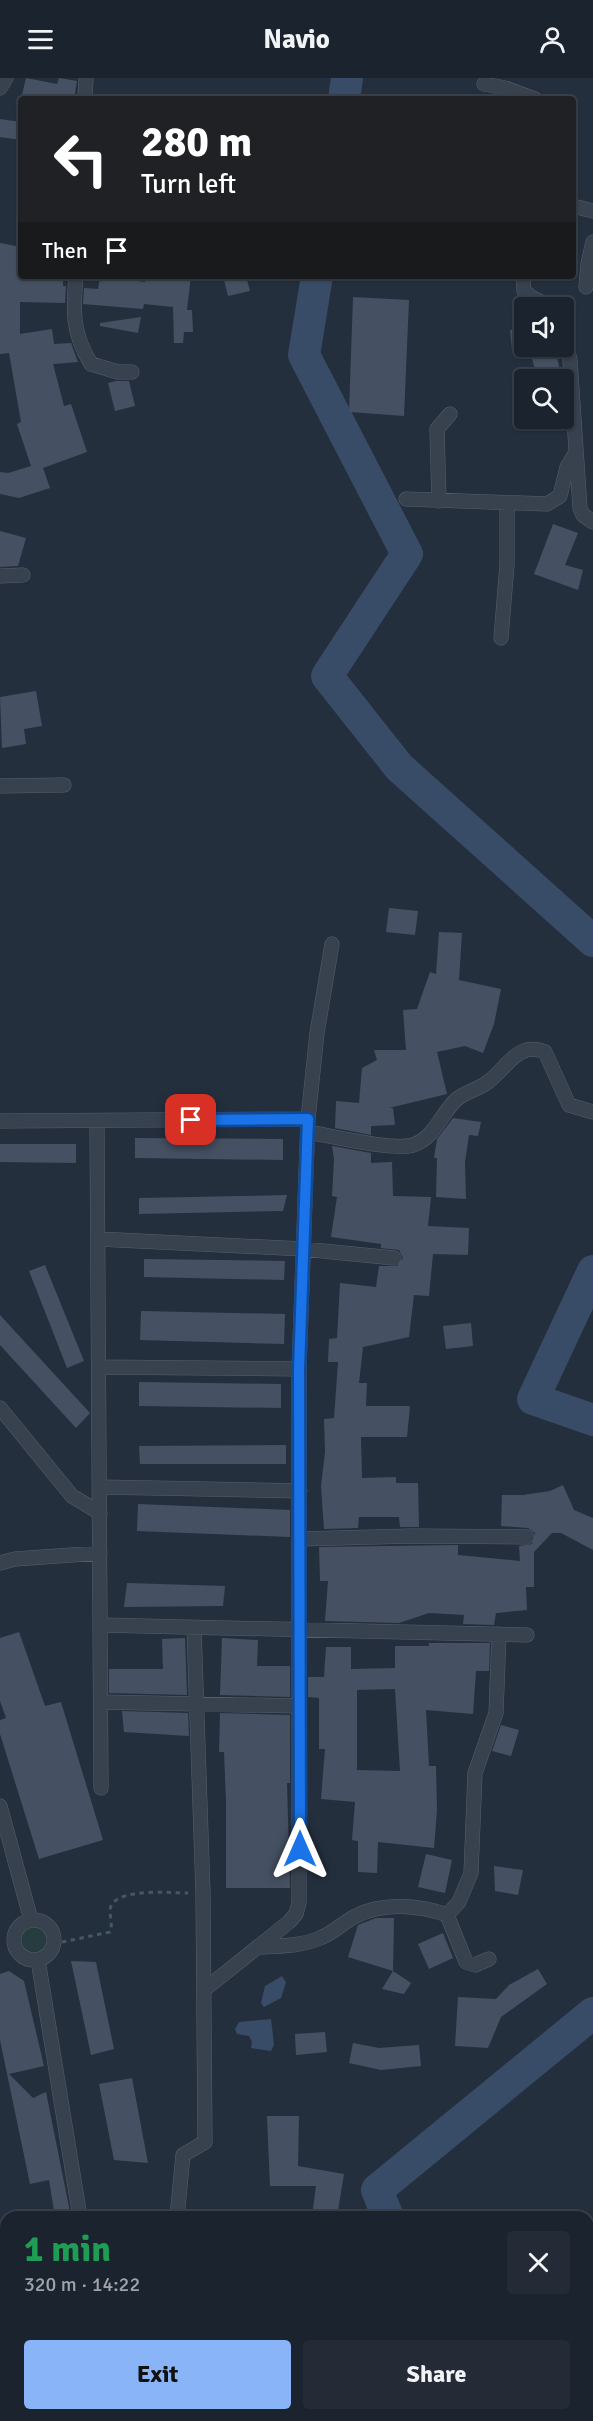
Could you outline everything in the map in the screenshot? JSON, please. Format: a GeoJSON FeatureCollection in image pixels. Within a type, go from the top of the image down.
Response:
{"type":"FeatureCollection","features":[{"type":"Feature","properties":{"kind":"street"},"geometry":{"type":"LineString","coordinates":[[0,88],[6,78]]}},
{"type":"Feature","properties":{"kind":"street"},"geometry":{"type":"LineString","coordinates":[[85,96],[86,78]]}},
{"type":"Feature","properties":{"kind":"street"},"geometry":{"type":"LineString","coordinates":[[484,84],[528,96]]}},
{"type":"Feature","properties":{"kind":"street"},"geometry":{"type":"LineString","coordinates":[[576,207],[593,211]]}},
{"type":"Feature","properties":{"kind":"street"},"geometry":{"type":"LineString","coordinates":[[586,287],[593,242]]}},
{"type":"Feature","properties":{"kind":"street"},"geometry":{"type":"LineString","coordinates":[[76,279],[74,326],[80,346],[91,364],[118,372],[132,372]]}},
{"type":"Feature","properties":{"kind":"street"},"geometry":{"type":"LineString","coordinates":[[523,279],[524,291],[531,297]]}},
{"type":"Feature","properties":{"kind":"street"},"geometry":{"type":"LineString","coordinates":[[569,357],[580,508],[583,515],[593,522]]}},
{"type":"Feature","properties":{"kind":"street"},"geometry":{"type":"LineString","coordinates":[[439,501],[437,429],[450,414]]}},
{"type":"Feature","properties":{"kind":"street"},"geometry":{"type":"LineString","coordinates":[[406,498],[547,504],[560,496],[567,467],[576,452]]}},
{"type":"Feature","properties":{"kind":"street"},"geometry":{"type":"LineString","coordinates":[[501,638],[507,566],[507,504]]}},
{"type":"Feature","properties":{"kind":"street"},"geometry":{"type":"LineString","coordinates":[[0,576],[23,575]]}},
{"type":"Feature","properties":{"kind":"street"},"geometry":{"type":"LineString","coordinates":[[0,786],[64,785]]}},
{"type":"Feature","properties":{"kind":"street"},"geometry":{"type":"LineString","coordinates":[[204,1990],[289,1922],[296,1914],[299,1903],[299,1369],[303,1249],[308,1126],[317,1033],[332,944]]}},
{"type":"Feature","properties":{"kind":"street"},"geometry":{"type":"LineString","coordinates":[[0,1121],[308,1126],[383,1144],[416,1144],[433,1132],[455,1100],[485,1084],[509,1060],[526,1049],[534,1047],[545,1052],[569,1105],[593,1112]]}},
{"type":"Feature","properties":{"kind":"street"},"geometry":{"type":"LineString","coordinates":[[97,1122],[101,1788]]}},
{"type":"Feature","properties":{"kind":"street"},"geometry":{"type":"LineString","coordinates":[[98,1239],[303,1249],[393,1258]]}},
{"type":"Feature","properties":{"kind":"street"},"geometry":{"type":"LineString","coordinates":[[99,1368],[299,1369]]}},
{"type":"Feature","properties":{"kind":"street"},"geometry":{"type":"LineString","coordinates":[[0,1408],[72,1496],[100,1513]]}},
{"type":"Feature","properties":{"kind":"street"},"geometry":{"type":"LineString","coordinates":[[100,1486],[300,1491]]}},
{"type":"Feature","properties":{"kind":"street"},"geometry":{"type":"LineString","coordinates":[[299,1539],[412,1536],[526,1537]]}},
{"type":"Feature","properties":{"kind":"street"},"geometry":{"type":"LineString","coordinates":[[0,1563],[15,1559],[100,1553]]}},
{"type":"Feature","properties":{"kind":"street"},"geometry":{"type":"LineString","coordinates":[[100,1625],[527,1635]]}},
{"type":"Feature","properties":{"kind":"street"},"geometry":{"type":"LineString","coordinates":[[178,2211],[183,2155],[190,2149],[201,2147],[205,2142],[203,1893],[194,1628]]}},
{"type":"Feature","properties":{"kind":"street"},"geometry":{"type":"LineString","coordinates":[[447,1915],[459,1902],[471,1873],[475,1773],[495,1713],[498,1634]]}},
{"type":"Feature","properties":{"kind":"street"},"geometry":{"type":"LineString","coordinates":[[101,1702],[299,1706]]}},
{"type":"Feature","properties":{"kind":"street"},"geometry":{"type":"LineString","coordinates":[[0,1806],[31,1920]]}},
{"type":"Feature","properties":{"kind":"street"},"geometry":{"type":"LineString","coordinates":[[260,1947],[319,1939],[357,1915],[387,1907],[435,1910],[447,1915],[466,1962],[475,1965],[489,1959]]}},
{"type":"Feature","properties":{"kind":"street"},"geometry":{"type":"LineString","coordinates":[[31,1920],[42,1922],[50,1929],[53,1944],[51,1951],[38,1960],[23,1957],[14,1944],[14,1938],[20,1926],[31,1920]]}},
{"type":"Feature","properties":{"kind":"street"},"geometry":{"type":"LineString","coordinates":[[0,1948],[14,1944]]}},
{"type":"Feature","properties":{"kind":"street"},"geometry":{"type":"LineString","coordinates":[[38,1960],[79,2211]]}},
{"type":"Feature","properties":{"kind":"path"},"geometry":{"type":"LineString","coordinates":[[53,1944],[110,1932],[112,1926],[110,1909],[113,1902],[129,1895],[147,1892],[203,1893]]}},
{"type":"Feature","properties":{"kind":"green space"},"geometry":{"type":"Polygon","coordinates":[[[36,1926],[46,1930],[50,1940],[46,1950],[36,1954],[26,1950],[22,1940],[26,1930],[36,1926]]]}},
{"type":"Feature","properties":{"kind":"water"},"geometry":{"type":"Polygon","coordinates":[[[282,1976],[286,1982],[281,1998],[264,2007],[261,2003],[265,1986],[282,1976]]]}},
{"type":"Feature","properties":{"kind":"water"},"geometry":{"type":"Polygon","coordinates":[[[271,2019],[274,2045],[271,2051],[251,2048],[252,2042],[249,2036],[237,2034],[235,2029],[239,2022],[271,2019]]]}},
{"type":"Feature","properties":{"kind":"building"},"geometry":{"type":"Polygon","coordinates":[[[26,78],[57,84],[59,78],[77,81],[74,96],[22,96],[26,78]]]}},
{"type":"Feature","properties":{"kind":"building"},"geometry":{"type":"Polygon","coordinates":[[[0,119],[18,122],[18,140],[0,137],[0,119]]]}},
{"type":"Feature","properties":{"kind":"building"},"geometry":{"type":"Polygon","coordinates":[[[0,243],[18,246],[18,279],[63,279],[63,286],[66,286],[65,303],[20,302],[20,334],[52,329],[54,344],[71,343],[78,362],[53,364],[64,406],[71,404],[87,452],[43,468],[50,488],[19,498],[0,494],[0,472],[8,473],[31,466],[17,424],[21,422],[9,353],[0,354],[0,243]]]}},
{"type":"Feature","properties":{"kind":"building"},"geometry":{"type":"Polygon","coordinates":[[[100,279],[145,282],[146,279],[191,279],[187,310],[192,310],[193,332],[184,332],[183,343],[174,343],[173,307],[144,304],[143,309],[83,304],[84,288],[98,289],[100,279]]]}},
{"type":"Feature","properties":{"kind":"building"},"geometry":{"type":"Polygon","coordinates":[[[224,279],[247,279],[250,291],[228,296],[224,279]]]}},
{"type":"Feature","properties":{"kind":"building"},"geometry":{"type":"Polygon","coordinates":[[[353,297],[409,300],[404,416],[349,412],[353,297]]]}},
{"type":"Feature","properties":{"kind":"building"},"geometry":{"type":"Polygon","coordinates":[[[141,317],[138,333],[100,326],[100,323],[141,317]]]}},
{"type":"Feature","properties":{"kind":"building"},"geometry":{"type":"Polygon","coordinates":[[[514,329],[514,350],[512,350],[510,330],[514,329]]]}},
{"type":"Feature","properties":{"kind":"building"},"geometry":{"type":"Polygon","coordinates":[[[532,357],[557,357],[560,369],[535,369],[532,357]]]}},
{"type":"Feature","properties":{"kind":"building"},"geometry":{"type":"Polygon","coordinates":[[[129,381],[135,406],[115,411],[108,383],[129,381]]]}},
{"type":"Feature","properties":{"kind":"building"},"geometry":{"type":"Polygon","coordinates":[[[553,524],[578,533],[565,565],[583,570],[578,590],[534,574],[553,524]]]}},
{"type":"Feature","properties":{"kind":"building"},"geometry":{"type":"Polygon","coordinates":[[[0,531],[26,538],[18,566],[0,567],[0,531]]]}},
{"type":"Feature","properties":{"kind":"building"},"geometry":{"type":"Polygon","coordinates":[[[36,691],[42,726],[24,729],[26,744],[2,748],[0,697],[36,691]]]}},
{"type":"Feature","properties":{"kind":"building"},"geometry":{"type":"Polygon","coordinates":[[[389,908],[418,911],[415,935],[386,932],[389,908]]]}},
{"type":"Feature","properties":{"kind":"building"},"geometry":{"type":"Polygon","coordinates":[[[439,932],[462,933],[459,980],[501,989],[494,1024],[483,1053],[465,1046],[437,1052],[447,1094],[389,1108],[393,1108],[395,1125],[371,1126],[371,1135],[335,1128],[336,1101],[359,1103],[362,1068],[377,1060],[374,1050],[406,1050],[403,1010],[417,1009],[430,972],[436,974],[439,932]]]}},
{"type":"Feature","properties":{"kind":"building"},"geometry":{"type":"Polygon","coordinates":[[[453,1118],[481,1122],[478,1136],[469,1135],[465,1162],[466,1199],[436,1197],[437,1158],[434,1158],[437,1139],[453,1118]]]}},
{"type":"Feature","properties":{"kind":"building"},"geometry":{"type":"Polygon","coordinates":[[[135,1138],[283,1139],[283,1160],[135,1158],[135,1138]]]}},
{"type":"Feature","properties":{"kind":"building"},"geometry":{"type":"Polygon","coordinates":[[[0,1144],[76,1144],[76,1163],[0,1162],[0,1144]]]}},
{"type":"Feature","properties":{"kind":"building"},"geometry":{"type":"Polygon","coordinates":[[[332,1146],[371,1153],[371,1163],[392,1162],[393,1196],[431,1197],[428,1226],[469,1228],[468,1255],[433,1254],[429,1296],[414,1295],[409,1337],[363,1347],[359,1383],[367,1383],[366,1406],[410,1406],[407,1437],[361,1437],[362,1478],[396,1477],[396,1483],[418,1483],[419,1527],[400,1527],[399,1517],[359,1517],[358,1528],[324,1529],[321,1486],[325,1452],[324,1419],[334,1418],[338,1362],[328,1362],[329,1339],[337,1338],[340,1283],[376,1287],[379,1266],[397,1266],[403,1258],[399,1250],[381,1248],[381,1244],[331,1237],[337,1197],[332,1196],[334,1159],[332,1146]]]}},
{"type":"Feature","properties":{"kind":"building"},"geometry":{"type":"Polygon","coordinates":[[[287,1195],[283,1211],[139,1214],[139,1198],[287,1195]]]}},
{"type":"Feature","properties":{"kind":"building"},"geometry":{"type":"Polygon","coordinates":[[[144,1259],[285,1261],[284,1280],[144,1277],[144,1259]]]}},
{"type":"Feature","properties":{"kind":"building"},"geometry":{"type":"Polygon","coordinates":[[[45,1265],[84,1361],[67,1368],[29,1271],[45,1265]]]}},
{"type":"Feature","properties":{"kind":"building"},"geometry":{"type":"Polygon","coordinates":[[[141,1311],[285,1314],[284,1344],[140,1340],[141,1311]]]}},
{"type":"Feature","properties":{"kind":"building"},"geometry":{"type":"Polygon","coordinates":[[[0,1315],[90,1413],[76,1428],[0,1345],[0,1315]]]}},
{"type":"Feature","properties":{"kind":"building"},"geometry":{"type":"Polygon","coordinates":[[[471,1323],[473,1346],[446,1349],[443,1326],[471,1323]]]}},
{"type":"Feature","properties":{"kind":"building"},"geometry":{"type":"Polygon","coordinates":[[[139,1382],[281,1384],[281,1408],[139,1406],[139,1382]]]}},
{"type":"Feature","properties":{"kind":"building"},"geometry":{"type":"Polygon","coordinates":[[[286,1445],[286,1464],[140,1464],[139,1446],[286,1445]]]}},
{"type":"Feature","properties":{"kind":"building"},"geometry":{"type":"Polygon","coordinates":[[[563,1485],[574,1510],[593,1518],[593,1550],[561,1533],[552,1533],[534,1552],[534,1587],[526,1587],[527,1610],[496,1613],[494,1625],[463,1624],[464,1615],[429,1613],[399,1623],[325,1621],[328,1581],[320,1581],[319,1547],[458,1545],[458,1555],[520,1561],[519,1546],[532,1544],[535,1533],[528,1528],[501,1526],[502,1495],[550,1491],[563,1485]]]}},
{"type":"Feature","properties":{"kind":"building"},"geometry":{"type":"Polygon","coordinates":[[[138,1504],[290,1510],[290,1537],[137,1531],[138,1504]]]}},
{"type":"Feature","properties":{"kind":"building"},"geometry":{"type":"Polygon","coordinates":[[[127,1583],[225,1586],[223,1606],[124,1607],[127,1583]]]}},
{"type":"Feature","properties":{"kind":"building"},"geometry":{"type":"Polygon","coordinates":[[[19,1632],[45,1706],[61,1702],[103,1840],[39,1859],[0,1734],[0,1720],[6,1718],[0,1701],[0,1638],[19,1632]]]}},
{"type":"Feature","properties":{"kind":"building"},"geometry":{"type":"Polygon","coordinates":[[[185,1638],[187,1695],[109,1693],[109,1669],[163,1669],[162,1639],[185,1638]]]}},
{"type":"Feature","properties":{"kind":"building"},"geometry":{"type":"Polygon","coordinates":[[[222,1638],[258,1640],[257,1666],[290,1666],[290,1697],[220,1695],[222,1638]]]}},
{"type":"Feature","properties":{"kind":"building"},"geometry":{"type":"Polygon","coordinates":[[[429,1643],[490,1643],[489,1671],[476,1671],[473,1714],[426,1710],[429,1766],[436,1766],[437,1810],[434,1848],[378,1842],[377,1873],[358,1872],[358,1841],[352,1840],[355,1802],[321,1799],[325,1749],[319,1749],[319,1698],[308,1697],[308,1677],[324,1677],[326,1647],[351,1647],[351,1669],[395,1668],[395,1646],[429,1646],[429,1643]],[[395,1689],[357,1690],[357,1770],[400,1771],[395,1689]]]}},
{"type":"Feature","properties":{"kind":"building"},"geometry":{"type":"Polygon","coordinates":[[[122,1711],[188,1713],[189,1736],[124,1732],[122,1711]]]}},
{"type":"Feature","properties":{"kind":"building"},"geometry":{"type":"Polygon","coordinates":[[[220,1713],[290,1715],[290,1783],[287,1783],[290,1888],[226,1888],[226,1802],[224,1752],[219,1752],[220,1713]]]}},
{"type":"Feature","properties":{"kind":"building"},"geometry":{"type":"Polygon","coordinates":[[[501,1725],[519,1730],[511,1756],[492,1751],[501,1725]]]}},
{"type":"Feature","properties":{"kind":"building"},"geometry":{"type":"Polygon","coordinates":[[[426,1854],[452,1860],[445,1893],[418,1887],[426,1854]]]}},
{"type":"Feature","properties":{"kind":"building"},"geometry":{"type":"Polygon","coordinates":[[[494,1866],[523,1870],[518,1895],[495,1891],[494,1866]]]}},
{"type":"Feature","properties":{"kind":"building"},"geometry":{"type":"Polygon","coordinates":[[[376,1918],[394,1918],[393,1971],[348,1957],[358,1925],[376,1918]]]}},
{"type":"Feature","properties":{"kind":"building"},"geometry":{"type":"Polygon","coordinates":[[[443,1933],[453,1958],[429,1969],[418,1944],[443,1933]]]}},
{"type":"Feature","properties":{"kind":"building"},"geometry":{"type":"Polygon","coordinates":[[[71,1961],[96,1962],[114,2049],[91,2055],[71,1961]]]}},
{"type":"Feature","properties":{"kind":"building"},"geometry":{"type":"Polygon","coordinates":[[[538,1969],[547,1984],[501,2017],[488,2048],[455,2046],[458,1997],[496,1999],[509,1985],[538,1969]]]}},
{"type":"Feature","properties":{"kind":"building"},"geometry":{"type":"Polygon","coordinates":[[[9,1971],[24,1981],[44,2066],[9,2074],[33,2098],[46,2092],[70,2211],[54,2211],[49,2180],[30,2184],[0,2040],[0,1974],[9,1971]]]}},
{"type":"Feature","properties":{"kind":"building"},"geometry":{"type":"Polygon","coordinates":[[[393,1971],[411,1983],[404,1994],[382,1989],[393,1971]]]}},
{"type":"Feature","properties":{"kind":"building"},"geometry":{"type":"Polygon","coordinates":[[[325,2032],[327,2052],[296,2055],[295,2034],[325,2032]]]}},
{"type":"Feature","properties":{"kind":"building"},"geometry":{"type":"Polygon","coordinates":[[[353,2043],[379,2048],[419,2045],[421,2066],[381,2070],[349,2063],[353,2043]]]}},
{"type":"Feature","properties":{"kind":"building"},"geometry":{"type":"Polygon","coordinates":[[[132,2078],[148,2163],[114,2160],[99,2084],[132,2078]]]}},
{"type":"Feature","properties":{"kind":"building"},"geometry":{"type":"Polygon","coordinates":[[[267,2116],[299,2116],[298,2166],[344,2174],[338,2211],[313,2211],[316,2186],[270,2186],[267,2116]]]}},
{"type":"Feature","properties":{"kind":"waterway"},"geometry":{"type":"LineString","coordinates":[[344,96],[347,78]]}},
{"type":"Feature","properties":{"kind":"waterway"},"geometry":{"type":"LineString","coordinates":[[317,279],[304,355],[407,554],[327,676],[399,767],[593,941]]}},
{"type":"Feature","properties":{"kind":"waterway"},"geometry":{"type":"LineString","coordinates":[[593,1271],[533,1399],[593,1420]]}},
{"type":"Feature","properties":{"kind":"waterway"},"geometry":{"type":"LineString","coordinates":[[386,2211],[377,2190],[593,2013]]}},
{"type":"Feature","properties":{"kind":"route"},"geometry":{"type":"LineString","coordinates":[[191,1120],[308,1119],[299,1369],[300,1849]]}}]}
